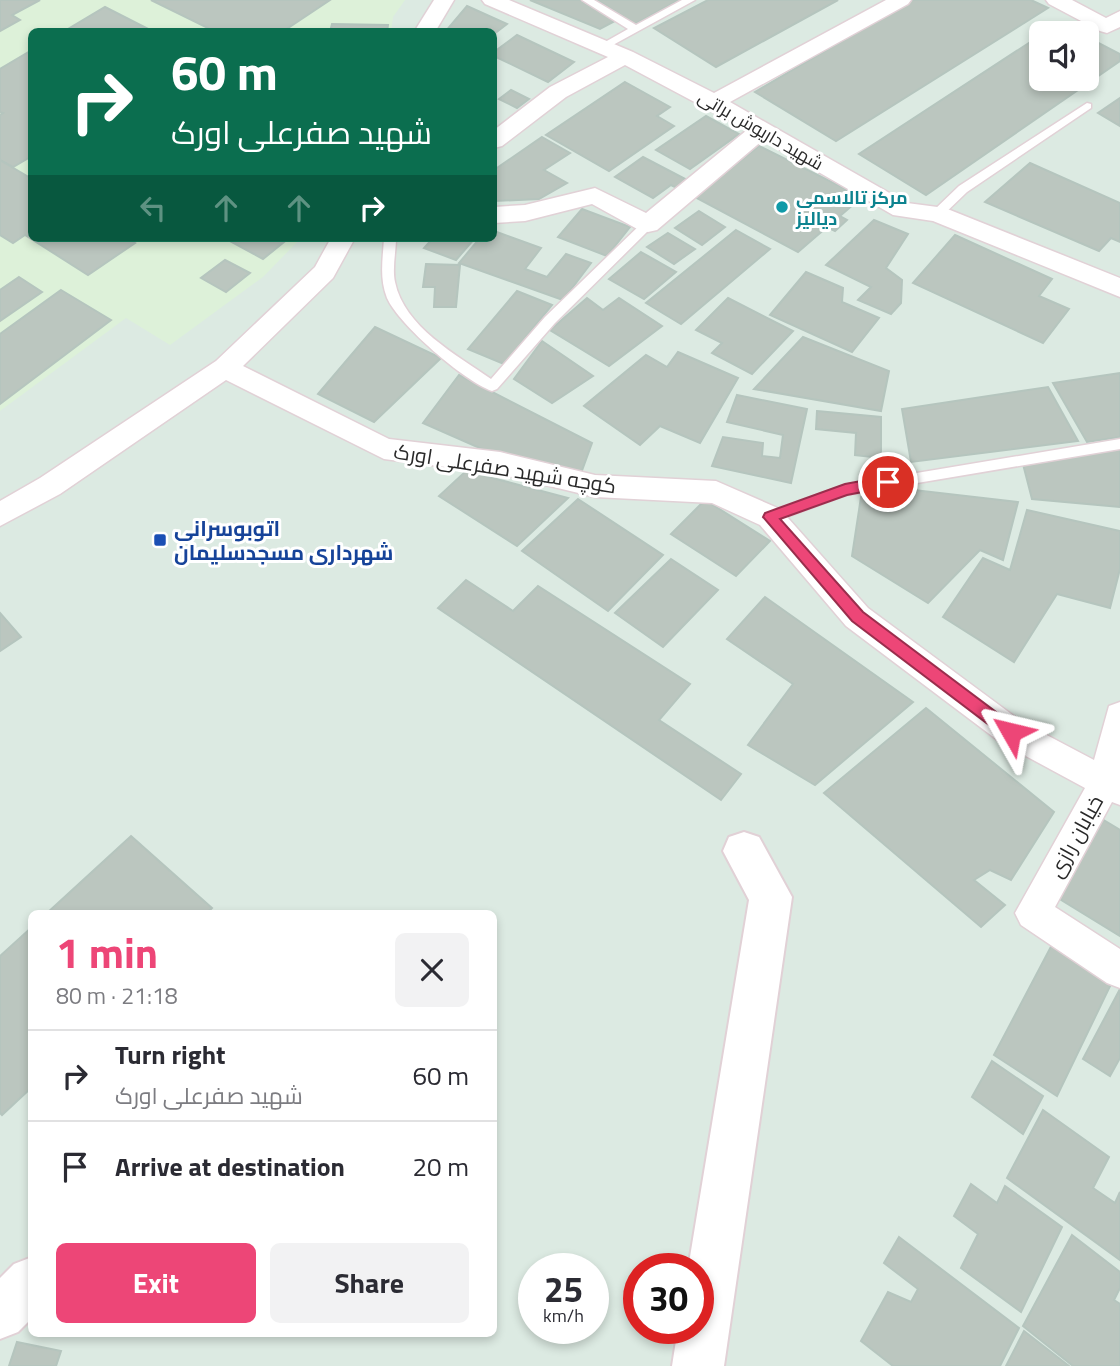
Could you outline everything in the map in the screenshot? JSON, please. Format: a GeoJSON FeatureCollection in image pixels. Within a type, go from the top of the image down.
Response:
{"type":"FeatureCollection","features":[{"type":"Feature","properties":{"kind":"street"},"geometry":{"type":"LineString","coordinates":[[426,28],[444,0]]}},
{"type":"Feature","properties":{"kind":"street"},"geometry":{"type":"LineString","coordinates":[[1056,0],[1107,27],[1120,17]]}},
{"type":"Feature","properties":{"kind":"street","name":"شهید داریوش براتی"},"geometry":{"type":"LineString","coordinates":[[499,1],[625,57],[714,102],[760,131],[901,209],[937,214],[1120,288]]}},
{"type":"Feature","properties":{"kind":"street"},"geometry":{"type":"LineString","coordinates":[[714,102],[886,3]]}},
{"type":"Feature","properties":{"kind":"street"},"geometry":{"type":"LineString","coordinates":[[497,139],[558,92],[625,57]]}},
{"type":"Feature","properties":{"kind":"street"},"geometry":{"type":"LineString","coordinates":[[497,215],[525,213],[595,196],[648,224],[760,131]]}},
{"type":"Feature","properties":{"kind":"street"},"geometry":{"type":"LineString","coordinates":[[324,272],[341,242]]}},
{"type":"Feature","properties":{"kind":"street"},"geometry":{"type":"LineString","coordinates":[[0,515],[50,486],[225,368],[324,272],[360,242]]}},
{"type":"Feature","properties":{"kind":"street","name":"کوچه شهید صفرعلی اورک"},"geometry":{"type":"LineString","coordinates":[[225,368],[384,449],[500,463],[594,486],[716,492],[770,517],[857,617],[1011,732],[1112,787]]}},
{"type":"Feature","properties":{"kind":"street","name":"خیابان رازی"},"geometry":{"type":"LineString","coordinates":[[1120,716],[1112,787],[1033,913],[1120,970]]}},
{"type":"Feature","properties":{"kind":"street"},"geometry":{"type":"LineString","coordinates":[[698,1366],[771,897],[744,851]]}},
{"type":"Feature","properties":{"kind":"street"},"geometry":{"type":"LineString","coordinates":[[0,1314],[28,1286]]}},
{"type":"Feature","properties":{"kind":"lane"},"geometry":{"type":"LineString","coordinates":[[587,0],[635,29]]}},
{"type":"Feature","properties":{"kind":"lane"},"geometry":{"type":"LineString","coordinates":[[602,48],[690,0]]}},
{"type":"Feature","properties":{"kind":"lane"},"geometry":{"type":"LineString","coordinates":[[937,214],[963,190],[1087,106]]}},
{"type":"Feature","properties":{"kind":"lane"},"geometry":{"type":"LineString","coordinates":[[390,242],[389,285],[405,318],[492,386],[550,320],[648,224]]}},
{"type":"Feature","properties":{"kind":"lane"},"geometry":{"type":"LineString","coordinates":[[770,517],[845,490],[1120,444]]}},
{"type":"Feature","properties":{"kind":"shaded area"},"geometry":{"type":"Polygon","coordinates":[[[0,0],[405,0],[393,17],[391,28],[28,28],[28,242],[297,242],[263,277],[170,345],[126,318],[0,411],[0,0]]]}},
{"type":"Feature","properties":{"kind":"building"},"geometry":{"type":"Polygon","coordinates":[[[0,0],[40,0],[12,15],[20,20],[0,31],[0,0]]]}},
{"type":"Feature","properties":{"kind":"building"},"geometry":{"type":"Polygon","coordinates":[[[151,0],[330,0],[288,28],[208,28],[151,0]]]}},
{"type":"Feature","properties":{"kind":"building"},"geometry":{"type":"Polygon","coordinates":[[[530,0],[580,0],[615,21],[600,29],[530,0]]]}},
{"type":"Feature","properties":{"kind":"building"},"geometry":{"type":"Polygon","coordinates":[[[597,0],[679,0],[635,24],[597,0]]]}},
{"type":"Feature","properties":{"kind":"building"},"geometry":{"type":"Polygon","coordinates":[[[708,0],[838,0],[716,67],[654,28],[708,0]]]}},
{"type":"Feature","properties":{"kind":"building"},"geometry":{"type":"Polygon","coordinates":[[[912,0],[1031,0],[1048,8],[836,141],[755,92],[912,0]]]}},
{"type":"Feature","properties":{"kind":"building"},"geometry":{"type":"Polygon","coordinates":[[[467,6],[507,24],[497,32],[497,28],[448,28],[467,6]]]}},
{"type":"Feature","properties":{"kind":"building"},"geometry":{"type":"Polygon","coordinates":[[[105,7],[146,28],[70,28],[105,7]]]}},
{"type":"Feature","properties":{"kind":"building"},"geometry":{"type":"Polygon","coordinates":[[[332,24],[388,25],[388,28],[331,28],[332,24]]]}},
{"type":"Feature","properties":{"kind":"building"},"geometry":{"type":"Polygon","coordinates":[[[517,35],[574,62],[548,82],[497,57],[497,50],[517,35]]]}},
{"type":"Feature","properties":{"kind":"building"},"geometry":{"type":"Polygon","coordinates":[[[1029,43],[1029,91],[1077,91],[926,195],[859,154],[1029,43]]]}},
{"type":"Feature","properties":{"kind":"building"},"geometry":{"type":"Polygon","coordinates":[[[1099,43],[1120,54],[1120,61],[1099,76],[1099,43]]]}},
{"type":"Feature","properties":{"kind":"building"},"geometry":{"type":"Polygon","coordinates":[[[28,52],[28,158],[13,167],[0,160],[0,115],[3,113],[0,112],[0,69],[28,52]]]}},
{"type":"Feature","properties":{"kind":"building"},"geometry":{"type":"Polygon","coordinates":[[[625,82],[670,107],[657,116],[674,126],[609,171],[546,135],[625,82]]]}},
{"type":"Feature","properties":{"kind":"building"},"geometry":{"type":"Polygon","coordinates":[[[511,90],[529,99],[517,108],[499,99],[511,90]]]}},
{"type":"Feature","properties":{"kind":"building"},"geometry":{"type":"Polygon","coordinates":[[[1120,98],[1120,126],[1098,113],[1120,98]]]}},
{"type":"Feature","properties":{"kind":"building"},"geometry":{"type":"Polygon","coordinates":[[[706,116],[739,134],[690,169],[656,150],[706,116]]]}},
{"type":"Feature","properties":{"kind":"building"},"geometry":{"type":"Polygon","coordinates":[[[542,137],[570,153],[544,170],[567,183],[539,199],[497,201],[497,168],[542,137]]]}},
{"type":"Feature","properties":{"kind":"building","name":"مرکز تالاسمی دیالیز"},"geometry":{"type":"Polygon","coordinates":[[[759,146],[862,197],[840,216],[847,220],[835,231],[827,227],[798,252],[695,197],[759,146]]]}},
{"type":"Feature","properties":{"kind":"building"},"geometry":{"type":"Polygon","coordinates":[[[643,157],[689,181],[679,189],[671,185],[653,198],[615,177],[643,157]]]}},
{"type":"Feature","properties":{"kind":"building"},"geometry":{"type":"Polygon","coordinates":[[[0,160],[28,177],[28,237],[25,235],[13,243],[0,235],[0,160]]]}},
{"type":"Feature","properties":{"kind":"building"},"geometry":{"type":"Polygon","coordinates":[[[1030,163],[1120,203],[1120,242],[1111,238],[1099,251],[985,202],[1030,163]]]}},
{"type":"Feature","properties":{"kind":"building"},"geometry":{"type":"Polygon","coordinates":[[[582,209],[630,227],[607,256],[558,237],[582,209]]]}},
{"type":"Feature","properties":{"kind":"building"},"geometry":{"type":"Polygon","coordinates":[[[699,211],[725,227],[702,245],[675,228],[699,211]]]}},
{"type":"Feature","properties":{"kind":"building"},"geometry":{"type":"Polygon","coordinates":[[[874,220],[908,234],[886,268],[902,280],[901,303],[891,314],[858,300],[871,287],[826,265],[874,220]]]}},
{"type":"Feature","properties":{"kind":"building"},"geometry":{"type":"Polygon","coordinates":[[[736,230],[770,249],[681,324],[646,303],[736,230]]]}},
{"type":"Feature","properties":{"kind":"building"},"geometry":{"type":"Polygon","coordinates":[[[497,232],[541,248],[525,269],[547,277],[566,254],[591,263],[563,300],[459,263],[477,242],[497,242],[497,232]]]}},
{"type":"Feature","properties":{"kind":"building"},"geometry":{"type":"Polygon","coordinates":[[[668,233],[695,249],[674,264],[647,247],[668,233]]]}},
{"type":"Feature","properties":{"kind":"building"},"geometry":{"type":"Polygon","coordinates":[[[955,235],[1052,279],[1039,296],[1069,309],[1043,343],[913,283],[955,235]]]}},
{"type":"Feature","properties":{"kind":"building"},"geometry":{"type":"Polygon","coordinates":[[[36,242],[135,243],[88,275],[36,242]]]}},
{"type":"Feature","properties":{"kind":"building"},"geometry":{"type":"Polygon","coordinates":[[[232,242],[284,242],[263,259],[232,242]]]}},
{"type":"Feature","properties":{"kind":"building"},"geometry":{"type":"Polygon","coordinates":[[[429,242],[472,242],[456,260],[424,248],[429,242]]]}},
{"type":"Feature","properties":{"kind":"building"},"geometry":{"type":"Polygon","coordinates":[[[641,252],[676,272],[644,299],[609,279],[641,252]]]}},
{"type":"Feature","properties":{"kind":"building"},"geometry":{"type":"Polygon","coordinates":[[[225,260],[250,273],[226,292],[201,278],[225,260]]]}},
{"type":"Feature","properties":{"kind":"building"},"geometry":{"type":"Polygon","coordinates":[[[426,264],[460,265],[456,307],[434,307],[435,287],[423,287],[426,264]]]}},
{"type":"Feature","properties":{"kind":"building"},"geometry":{"type":"Polygon","coordinates":[[[806,272],[843,288],[842,302],[879,318],[852,352],[770,315],[806,272]]]}},
{"type":"Feature","properties":{"kind":"building"},"geometry":{"type":"Polygon","coordinates":[[[19,277],[42,292],[0,321],[0,290],[19,277]]]}},
{"type":"Feature","properties":{"kind":"building"},"geometry":{"type":"Polygon","coordinates":[[[61,290],[111,320],[0,404],[0,334],[61,290]]]}},
{"type":"Feature","properties":{"kind":"building"},"geometry":{"type":"Polygon","coordinates":[[[517,291],[552,305],[504,364],[468,349],[517,291]]]}},
{"type":"Feature","properties":{"kind":"building"},"geometry":{"type":"Polygon","coordinates":[[[587,298],[603,310],[619,298],[662,326],[609,366],[550,330],[587,298]]]}},
{"type":"Feature","properties":{"kind":"building"},"geometry":{"type":"Polygon","coordinates":[[[728,298],[793,331],[752,374],[712,353],[722,343],[696,330],[728,298]]]}},
{"type":"Feature","properties":{"kind":"building"},"geometry":{"type":"Polygon","coordinates":[[[375,327],[441,358],[374,422],[318,394],[375,327]]]}},
{"type":"Feature","properties":{"kind":"building"},"geometry":{"type":"Polygon","coordinates":[[[803,337],[889,371],[881,411],[754,389],[803,337]]]}},
{"type":"Feature","properties":{"kind":"building"},"geometry":{"type":"Polygon","coordinates":[[[542,341],[593,376],[552,403],[514,379],[542,341]]]}},
{"type":"Feature","properties":{"kind":"building"},"geometry":{"type":"Polygon","coordinates":[[[678,352],[738,378],[700,443],[660,426],[640,445],[584,406],[646,355],[667,367],[678,352]]]}},
{"type":"Feature","properties":{"kind":"building"},"geometry":{"type":"Polygon","coordinates":[[[1120,373],[1120,437],[1087,442],[1053,383],[1120,373]]]}},
{"type":"Feature","properties":{"kind":"building"},"geometry":{"type":"Polygon","coordinates":[[[459,375],[592,443],[580,476],[482,449],[423,423],[459,375]]]}},
{"type":"Feature","properties":{"kind":"building"},"geometry":{"type":"Polygon","coordinates":[[[1048,387],[1078,441],[911,462],[902,409],[1048,387]]]}},
{"type":"Feature","properties":{"kind":"building"},"geometry":{"type":"Polygon","coordinates":[[[737,395],[807,409],[791,483],[712,466],[723,437],[763,443],[762,456],[780,458],[783,435],[727,422],[737,395]]]}},
{"type":"Feature","properties":{"kind":"building"},"geometry":{"type":"Polygon","coordinates":[[[817,411],[881,417],[881,458],[855,455],[856,433],[816,429],[817,411]]]}},
{"type":"Feature","properties":{"kind":"building"},"geometry":{"type":"Polygon","coordinates":[[[1120,449],[1120,507],[1032,499],[1023,464],[1120,449]]]}},
{"type":"Feature","properties":{"kind":"building"},"geometry":{"type":"Polygon","coordinates":[[[466,471],[568,498],[517,546],[439,496],[466,471]]]}},
{"type":"Feature","properties":{"kind":"building"},"geometry":{"type":"Polygon","coordinates":[[[905,489],[1018,502],[1003,560],[980,550],[928,603],[852,556],[861,497],[905,489]]]}},
{"type":"Feature","properties":{"kind":"building"},"geometry":{"type":"Polygon","coordinates":[[[578,499],[663,555],[608,611],[522,551],[578,499]]]}},
{"type":"Feature","properties":{"kind":"building"},"geometry":{"type":"Polygon","coordinates":[[[705,500],[770,541],[736,576],[671,534],[705,500]]]}},
{"type":"Feature","properties":{"kind":"building"},"geometry":{"type":"Polygon","coordinates":[[[1027,510],[1120,531],[1120,569],[1110,608],[1057,594],[1014,662],[943,617],[983,558],[1010,570],[1027,510]]]}},
{"type":"Feature","properties":{"kind":"building"},"geometry":{"type":"Polygon","coordinates":[[[671,559],[718,590],[663,647],[615,613],[671,559]]]}},
{"type":"Feature","properties":{"kind":"building"},"geometry":{"type":"Polygon","coordinates":[[[466,580],[513,611],[538,586],[690,684],[659,720],[741,774],[721,800],[438,608],[466,580]]]}},
{"type":"Feature","properties":{"kind":"building"},"geometry":{"type":"Polygon","coordinates":[[[765,597],[913,702],[815,785],[748,745],[793,684],[727,639],[765,597]]]}},
{"type":"Feature","properties":{"kind":"building"},"geometry":{"type":"Polygon","coordinates":[[[0,613],[21,637],[0,651],[0,613]]]}},
{"type":"Feature","properties":{"kind":"building"},"geometry":{"type":"Polygon","coordinates":[[[926,708],[1054,812],[1011,880],[990,870],[974,880],[1005,905],[981,927],[824,793],[926,708]]]}},
{"type":"Feature","properties":{"kind":"building"},"geometry":{"type":"Polygon","coordinates":[[[1097,816],[1120,830],[1120,936],[1053,895],[1097,816]]]}},
{"type":"Feature","properties":{"kind":"building"},"geometry":{"type":"Polygon","coordinates":[[[131,836],[212,908],[210,910],[50,910],[131,836]]]}},
{"type":"Feature","properties":{"kind":"building"},"geometry":{"type":"Polygon","coordinates":[[[28,931],[28,1091],[2,1115],[0,1113],[0,956],[28,931]]]}},
{"type":"Feature","properties":{"kind":"building"},"geometry":{"type":"Polygon","coordinates":[[[1054,941],[1114,978],[1057,1096],[994,1055],[1054,941]]]}},
{"type":"Feature","properties":{"kind":"building"},"geometry":{"type":"Polygon","coordinates":[[[1120,989],[1120,1058],[1110,1076],[1083,1059],[1120,989]]]}},
{"type":"Feature","properties":{"kind":"building"},"geometry":{"type":"Polygon","coordinates":[[[992,1061],[1043,1096],[1023,1134],[972,1097],[992,1061]]]}},
{"type":"Feature","properties":{"kind":"building"},"geometry":{"type":"Polygon","coordinates":[[[1043,1110],[1109,1157],[1093,1188],[1115,1203],[1120,1192],[1120,1260],[1007,1178],[1043,1110]]]}},
{"type":"Feature","properties":{"kind":"building"},"geometry":{"type":"Polygon","coordinates":[[[971,1184],[997,1203],[1005,1186],[1062,1227],[1021,1312],[961,1268],[978,1234],[954,1216],[971,1184]]]}},
{"type":"Feature","properties":{"kind":"building"},"geometry":{"type":"Polygon","coordinates":[[[1072,1235],[1120,1272],[1120,1288],[1114,1300],[1120,1304],[1120,1366],[1073,1366],[1023,1326],[1072,1235]]]}},
{"type":"Feature","properties":{"kind":"building"},"geometry":{"type":"Polygon","coordinates":[[[899,1237],[1019,1328],[1000,1366],[893,1366],[861,1341],[888,1292],[911,1302],[918,1289],[884,1263],[899,1237]]]}},
{"type":"Feature","properties":{"kind":"building"},"geometry":{"type":"Polygon","coordinates":[[[1024,1331],[1069,1366],[1006,1366],[1024,1331]]]}},
{"type":"Feature","properties":{"kind":"building"},"geometry":{"type":"Polygon","coordinates":[[[17,1342],[61,1351],[56,1366],[9,1366],[17,1342]]]}},
{"type":"Feature","properties":{"kind":"place","name":"مرکز تالاسمی دیالیز"},"geometry":{"type":"Point","coordinates":[782,207]}},
{"type":"Feature","properties":{"kind":"place","name":"اتوبوسرانی شهرداری مسجدسلیمان"},"geometry":{"type":"Point","coordinates":[160,540]}},
{"type":"Feature","properties":{"kind":"route"},"geometry":{"type":"LineString","coordinates":[[888,482],[845,490],[770,517],[857,617],[1011,732]]}}]}
